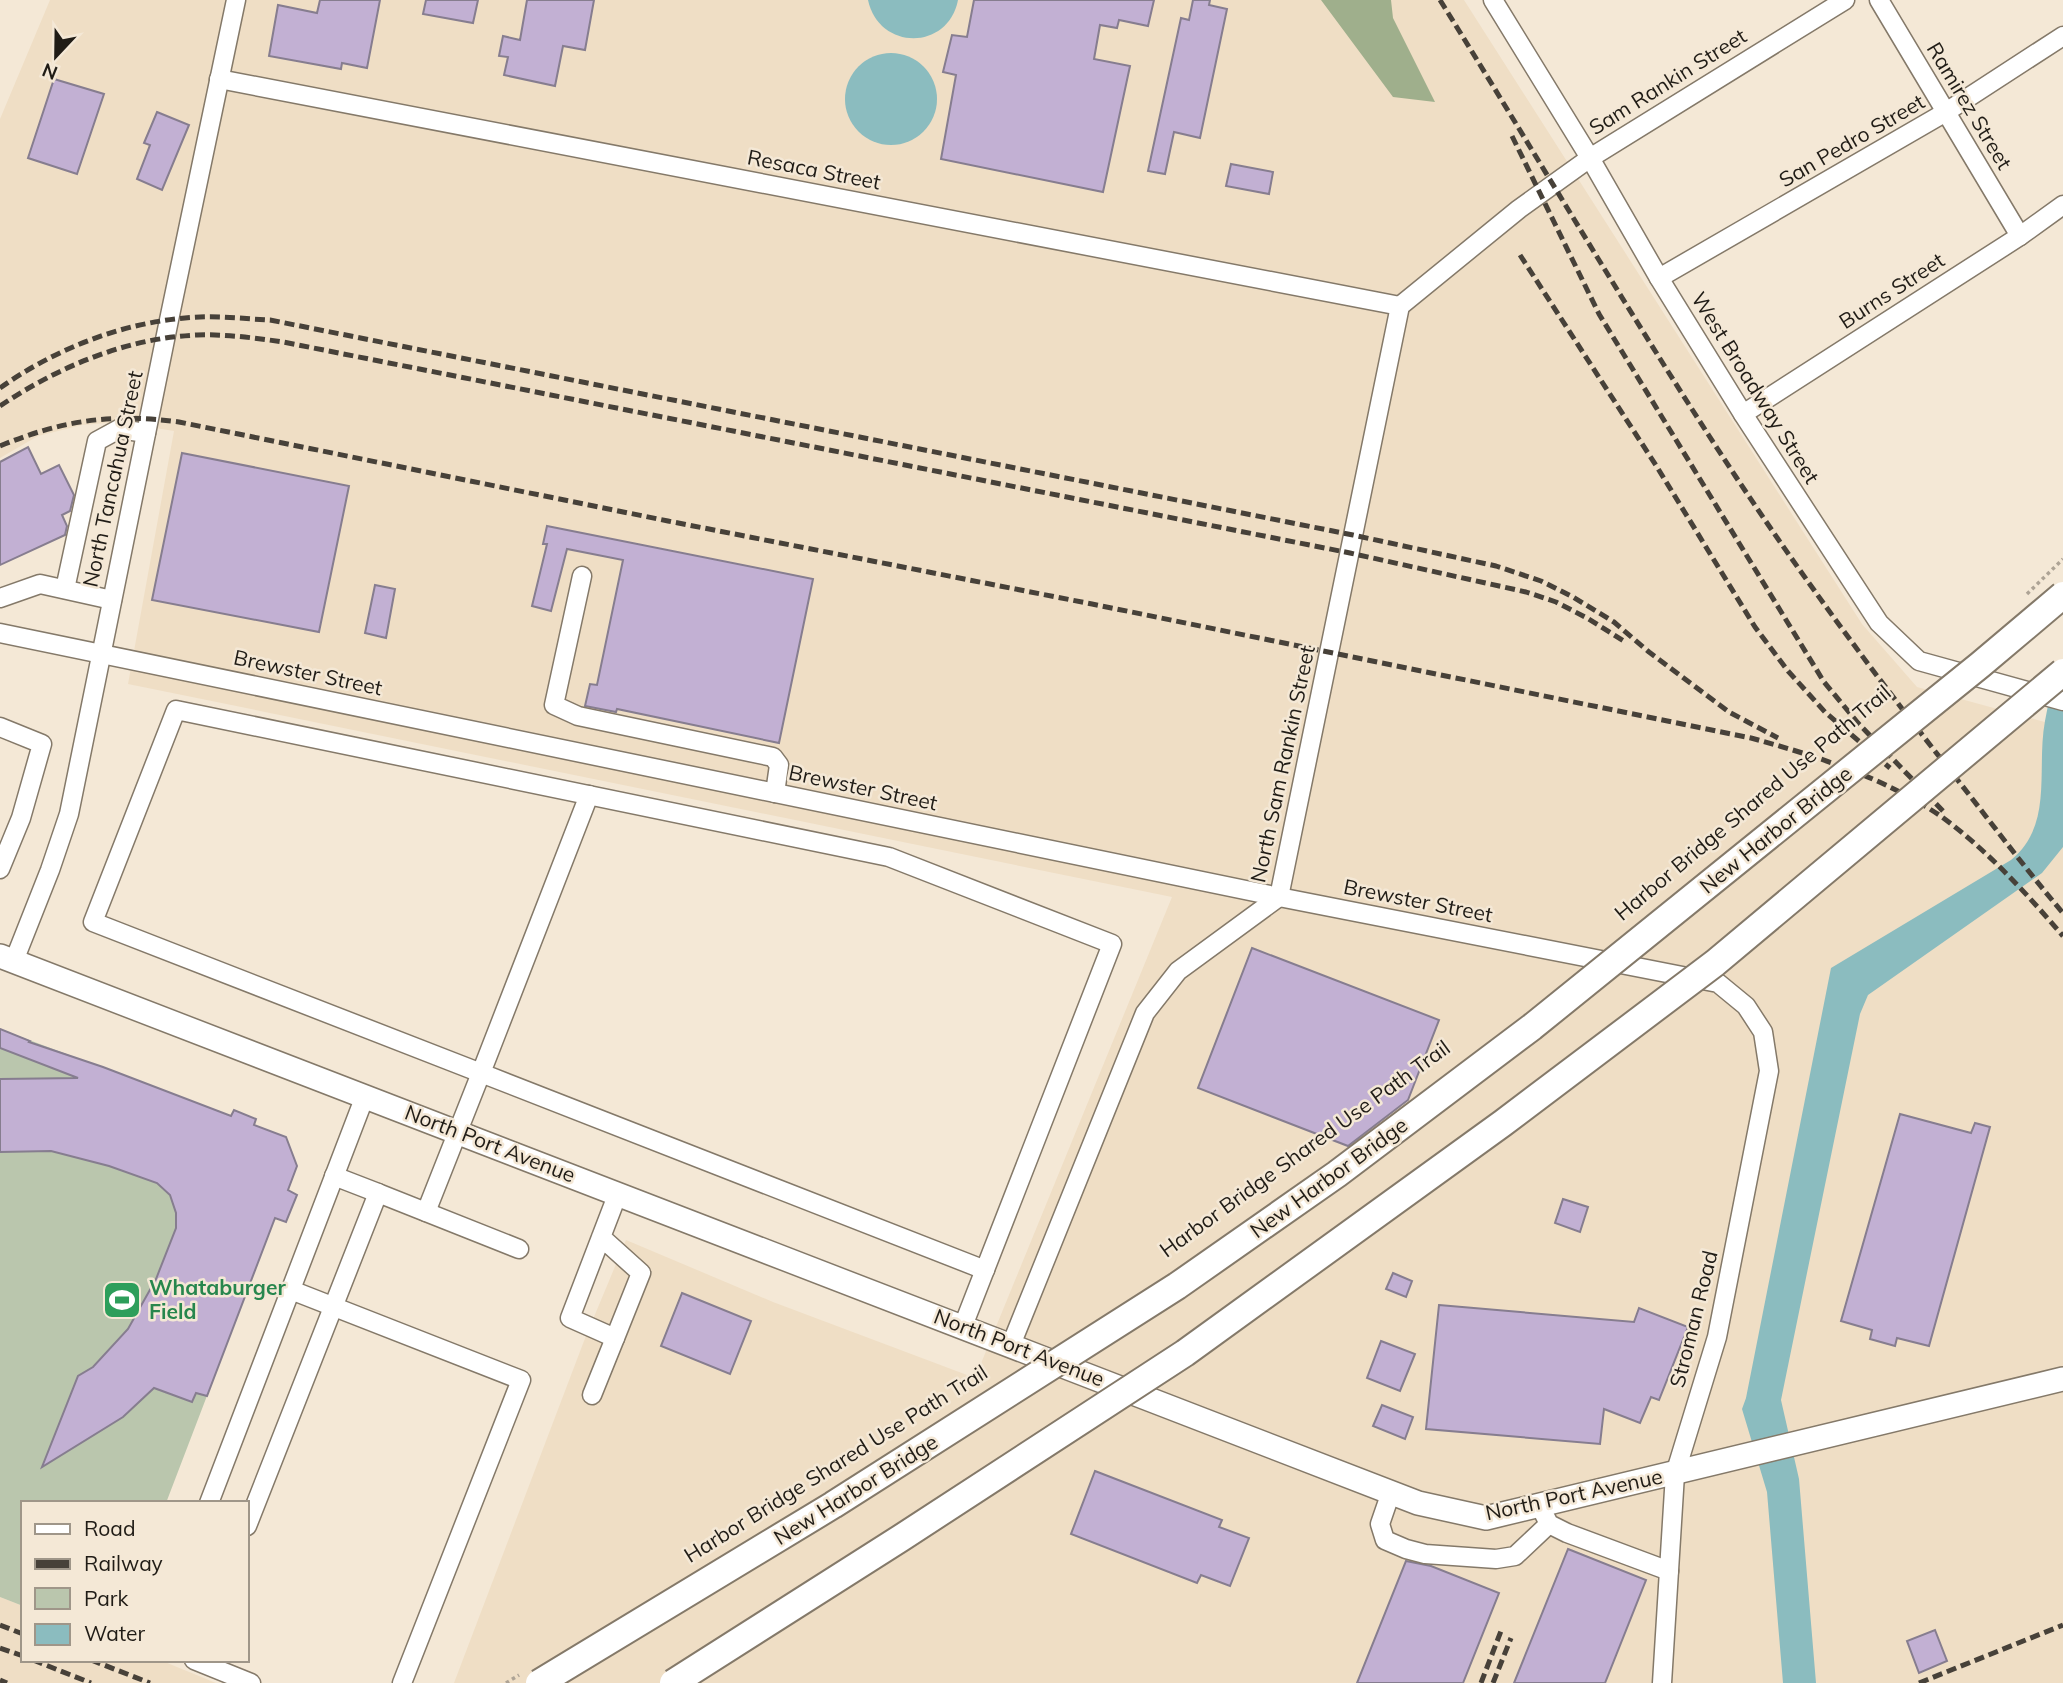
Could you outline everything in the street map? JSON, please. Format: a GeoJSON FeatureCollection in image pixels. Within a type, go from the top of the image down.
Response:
{"type":"FeatureCollection","features":[{"type":"Feature","properties":{"kind":"highway","name":"New Harbor Bridge"},"geometry":{"type":"LineString","coordinates":[[532,1678],[833,1505],[1166,1293],[1337,1174],[1532,1027],[1959,683],[2063,595]]}},
{"type":"Feature","properties":{"kind":"highway"},"geometry":{"type":"LineString","coordinates":[[673,1683],[1185,1353],[1481,1139],[1715,963],[2063,672]]}},
{"type":"Feature","properties":{"kind":"main road","name":"North Port Avenue"},"geometry":{"type":"LineString","coordinates":[[7,959],[1418,1503],[1486,1518],[1544,1515],[1675,1474],[1800,1441],[2063,1379]]}},
{"type":"Feature","properties":{"kind":"street","name":"North Tancahua Street"},"geometry":{"type":"LineString","coordinates":[[7,959],[51,870],[69,814],[236,0]]}},
{"type":"Feature","properties":{"kind":"street","name":"West Broadway Street"},"geometry":{"type":"LineString","coordinates":[[1493,0],[1743,414],[1879,623],[1919,661],[2063,701]]}},
{"type":"Feature","properties":{"kind":"street","name":"Sam Rankin Street"},"geometry":{"type":"LineString","coordinates":[[1400,306],[1519,209],[1590,158],[1845,0]]}},
{"type":"Feature","properties":{"kind":"street","name":"Ramirez Street"},"geometry":{"type":"LineString","coordinates":[[1880,0],[2020,236]]}},
{"type":"Feature","properties":{"kind":"street","name":"San Pedro Street"},"geometry":{"type":"LineString","coordinates":[[1659,278],[1946,112],[2063,36]]}},
{"type":"Feature","properties":{"kind":"street","name":"Resaca Street"},"geometry":{"type":"LineString","coordinates":[[219,79],[1400,306]]}},
{"type":"Feature","properties":{"kind":"street","name":"Burns Street"},"geometry":{"type":"LineString","coordinates":[[1743,414],[2020,236],[2063,205]]}},
{"type":"Feature","properties":{"kind":"street","name":"North Sam Rankin Street"},"geometry":{"type":"LineString","coordinates":[[1011,1345],[1145,1013],[1178,971],[1279,897],[1400,306]]}},
{"type":"Feature","properties":{"kind":"street"},"geometry":{"type":"LineString","coordinates":[[65,589],[97,442],[119,429],[146,433]]}},
{"type":"Feature","properties":{"kind":"street"},"geometry":{"type":"LineString","coordinates":[[582,576],[554,705],[578,716],[773,757],[779,765],[775,793]]}},
{"type":"Feature","properties":{"kind":"street"},"geometry":{"type":"LineString","coordinates":[[0,598],[40,584],[112,600]]}},
{"type":"Feature","properties":{"kind":"street","name":"Brewster Street"},"geometry":{"type":"LineString","coordinates":[[0,634],[1279,897],[1718,983]]}},
{"type":"Feature","properties":{"kind":"street"},"geometry":{"type":"LineString","coordinates":[[963,1326],[985,1270],[1112,944],[889,857],[176,710],[93,922],[985,1270]]}},
{"type":"Feature","properties":{"kind":"street"},"geometry":{"type":"LineString","coordinates":[[0,727],[42,744],[21,818],[0,869]]}},
{"type":"Feature","properties":{"kind":"street"},"geometry":{"type":"LineString","coordinates":[[426,1212],[589,795]]}},
{"type":"Feature","properties":{"kind":"street","name":"Stroman Road"},"geometry":{"type":"LineString","coordinates":[[1662,1683],[1675,1474],[1717,1337],[1769,1071],[1763,1032],[1746,1006],[1718,983]]}},
{"type":"Feature","properties":{"kind":"street"},"geometry":{"type":"LineString","coordinates":[[210,1501],[365,1096]]}},
{"type":"Feature","properties":{"kind":"street"},"geometry":{"type":"LineString","coordinates":[[334,1176],[519,1249]]}},
{"type":"Feature","properties":{"kind":"street"},"geometry":{"type":"LineString","coordinates":[[248,1523],[378,1193]]}},
{"type":"Feature","properties":{"kind":"street"},"geometry":{"type":"LineString","coordinates":[[615,1338],[570,1318],[618,1194]]}},
{"type":"Feature","properties":{"kind":"street"},"geometry":{"type":"LineString","coordinates":[[592,1395],[641,1273],[601,1237]]}},
{"type":"Feature","properties":{"kind":"street"},"geometry":{"type":"LineString","coordinates":[[291,1290],[521,1380],[402,1683]]}},
{"type":"Feature","properties":{"kind":"street"},"geometry":{"type":"LineString","coordinates":[[1391,1492],[1380,1524],[1385,1539],[1406,1549],[1496,1559],[1515,1556],[1544,1515],[1567,1533],[1669,1571]]}},
{"type":"Feature","properties":{"kind":"street"},"geometry":{"type":"LineString","coordinates":[[199,1662],[251,1683]]}},
{"type":"Feature","properties":{"kind":"path"},"geometry":{"type":"LineString","coordinates":[[2024,597],[2063,559]]}},
{"type":"Feature","properties":{"kind":"path"},"geometry":{"type":"LineString","coordinates":[[506,1683],[532,1678]]}},
{"type":"Feature","properties":{"kind":"shaded area"},"geometry":{"type":"Polygon","coordinates":[[[50,0],[1464,0],[1862,624],[1917,687],[2063,727],[2063,1683],[454,1683],[584,1341],[626,1240],[773,1302],[975,1378],[1172,897],[128,684],[174,431],[118,422],[82,425],[38,436],[0,458],[0,119],[50,0]]]}},
{"type":"Feature","properties":{"kind":"shaded area"},"geometry":{"type":"Polygon","coordinates":[[[0,1597],[21,1605],[21,1662],[165,1662],[216,1683],[0,1683],[0,1597]]]}},
{"type":"Feature","properties":{"kind":"green space"},"geometry":{"type":"Polygon","coordinates":[[[1321,0],[1391,0],[1393,18],[1435,102],[1393,97],[1321,0]]]}},
{"type":"Feature","properties":{"kind":"green space","name":"Whataburger Field"},"geometry":{"type":"Polygon","coordinates":[[[0,1029],[231,1116],[234,1110],[256,1119],[254,1125],[286,1137],[297,1166],[288,1190],[297,1195],[286,1222],[275,1218],[167,1501],[21,1501],[21,1605],[0,1597],[0,1029]]]}},
{"type":"Feature","properties":{"kind":"water"},"geometry":{"type":"Polygon","coordinates":[[[868,0],[958,0],[952,17],[941,29],[928,36],[913,38],[899,36],[885,29],[875,17],[868,0]]]}},
{"type":"Feature","properties":{"kind":"water"},"geometry":{"type":"Polygon","coordinates":[[[891,53],[909,57],[923,67],[933,81],[937,99],[933,117],[923,131],[909,141],[891,145],[873,141],[859,131],[849,117],[845,99],[849,81],[859,67],[873,57],[891,53]]]}},
{"type":"Feature","properties":{"kind":"water"},"geometry":{"type":"Polygon","coordinates":[[[2063,662],[2063,847],[2042,873],[1868,995],[1860,1014],[1781,1400],[1799,1479],[1816,1683],[1783,1683],[1767,1492],[1742,1409],[1831,968],[2011,860],[2024,846],[2038,813],[2045,721],[2058,667],[2063,662]]]}},
{"type":"Feature","properties":{"kind":"building"},"geometry":{"type":"Polygon","coordinates":[[[320,0],[380,0],[367,68],[342,63],[341,69],[269,56],[278,5],[317,13],[320,0]]]}},
{"type":"Feature","properties":{"kind":"building"},"geometry":{"type":"Polygon","coordinates":[[[426,0],[478,0],[473,23],[423,14],[426,0]]]}},
{"type":"Feature","properties":{"kind":"building"},"geometry":{"type":"Polygon","coordinates":[[[527,0],[594,0],[585,50],[563,46],[555,86],[504,75],[508,57],[499,56],[503,36],[520,40],[527,0]]]}},
{"type":"Feature","properties":{"kind":"building"},"geometry":{"type":"Polygon","coordinates":[[[974,0],[1154,0],[1148,26],[1119,20],[1117,28],[1100,25],[1094,59],[1130,66],[1103,192],[941,159],[956,75],[943,72],[952,35],[967,37],[974,0]]]}},
{"type":"Feature","properties":{"kind":"building"},"geometry":{"type":"Polygon","coordinates":[[[1193,0],[1210,0],[1209,5],[1227,9],[1200,138],[1174,132],[1165,174],[1148,171],[1181,18],[1189,20],[1193,0]]]}},
{"type":"Feature","properties":{"kind":"building"},"geometry":{"type":"Polygon","coordinates":[[[54,79],[104,94],[77,174],[28,158],[54,79]]]}},
{"type":"Feature","properties":{"kind":"building"},"geometry":{"type":"Polygon","coordinates":[[[157,112],[189,125],[162,190],[137,179],[150,145],[144,143],[157,112]]]}},
{"type":"Feature","properties":{"kind":"building"},"geometry":{"type":"Polygon","coordinates":[[[1231,164],[1273,172],[1269,194],[1226,186],[1231,164]]]}},
{"type":"Feature","properties":{"kind":"building"},"geometry":{"type":"Polygon","coordinates":[[[28,447],[41,474],[59,465],[74,495],[70,511],[62,515],[67,526],[65,535],[0,565],[0,462],[28,447]]]}},
{"type":"Feature","properties":{"kind":"building"},"geometry":{"type":"Polygon","coordinates":[[[182,453],[349,486],[319,632],[152,600],[182,453]]]}},
{"type":"Feature","properties":{"kind":"building"},"geometry":{"type":"Polygon","coordinates":[[[547,526],[813,579],[779,743],[617,709],[616,712],[585,706],[590,684],[597,685],[623,560],[567,549],[551,611],[532,606],[547,544],[543,544],[547,526]]]}},
{"type":"Feature","properties":{"kind":"building"},"geometry":{"type":"Polygon","coordinates":[[[375,585],[395,589],[386,638],[365,633],[375,585]]]}},
{"type":"Feature","properties":{"kind":"building"},"geometry":{"type":"Polygon","coordinates":[[[1252,948],[1439,1020],[1408,1100],[1348,1146],[1198,1088],[1252,948]]]}},
{"type":"Feature","properties":{"kind":"building"},"geometry":{"type":"Polygon","coordinates":[[[0,1029],[231,1116],[234,1110],[256,1119],[254,1125],[286,1137],[297,1166],[288,1190],[297,1195],[286,1222],[275,1218],[207,1396],[196,1393],[192,1402],[154,1388],[123,1417],[42,1467],[78,1376],[93,1367],[128,1329],[156,1279],[176,1228],[176,1213],[170,1195],[157,1183],[109,1166],[51,1151],[0,1152],[0,1079],[78,1078],[0,1048],[0,1029]]]}},
{"type":"Feature","properties":{"kind":"building"},"geometry":{"type":"Polygon","coordinates":[[[1900,1114],[1971,1133],[1975,1123],[1990,1127],[1929,1346],[1897,1338],[1895,1346],[1870,1339],[1872,1330],[1841,1321],[1900,1114]]]}},
{"type":"Feature","properties":{"kind":"building"},"geometry":{"type":"Polygon","coordinates":[[[1563,1199],[1588,1207],[1580,1232],[1555,1223],[1563,1199]]]}},
{"type":"Feature","properties":{"kind":"building"},"geometry":{"type":"Polygon","coordinates":[[[1393,1273],[1412,1281],[1406,1297],[1386,1289],[1393,1273]]]}},
{"type":"Feature","properties":{"kind":"building"},"geometry":{"type":"Polygon","coordinates":[[[682,1293],[751,1321],[730,1374],[661,1346],[682,1293]]]}},
{"type":"Feature","properties":{"kind":"building"},"geometry":{"type":"Polygon","coordinates":[[[1439,1305],[1634,1322],[1639,1308],[1688,1327],[1659,1400],[1651,1397],[1640,1423],[1604,1409],[1600,1444],[1426,1429],[1439,1305]]]}},
{"type":"Feature","properties":{"kind":"building"},"geometry":{"type":"Polygon","coordinates":[[[1381,1341],[1415,1354],[1400,1391],[1367,1378],[1381,1341]]]}},
{"type":"Feature","properties":{"kind":"building"},"geometry":{"type":"Polygon","coordinates":[[[1382,1405],[1413,1417],[1405,1439],[1373,1426],[1382,1405]]]}},
{"type":"Feature","properties":{"kind":"building"},"geometry":{"type":"Polygon","coordinates":[[[1095,1471],[1222,1520],[1219,1527],[1249,1538],[1230,1586],[1201,1575],[1197,1583],[1071,1534],[1095,1471]]]}},
{"type":"Feature","properties":{"kind":"building"},"geometry":{"type":"Polygon","coordinates":[[[1568,1549],[1646,1580],[1605,1683],[1514,1683],[1568,1549]]]}},
{"type":"Feature","properties":{"kind":"building"},"geometry":{"type":"Polygon","coordinates":[[[1406,1561],[1431,1566],[1499,1593],[1463,1683],[1357,1683],[1406,1561]]]}},
{"type":"Feature","properties":{"kind":"building"},"geometry":{"type":"Polygon","coordinates":[[[1935,1630],[1947,1661],[1919,1673],[1907,1641],[1935,1630]]]}},
{"type":"Feature","properties":{"kind":"railway"},"geometry":{"type":"LineString","coordinates":[[1440,0],[1660,359],[1761,515],[1894,698],[2063,913]]}},
{"type":"Feature","properties":{"kind":"railway"},"geometry":{"type":"LineString","coordinates":[[1512,136],[1599,314],[1824,682],[1858,723],[1943,811]]}},
{"type":"Feature","properties":{"kind":"railway"},"geometry":{"type":"LineString","coordinates":[[1520,255],[1657,467],[1755,627],[1788,671],[1825,712],[1890,768]]}},
{"type":"Feature","properties":{"kind":"railway"},"geometry":{"type":"LineString","coordinates":[[0,388],[22,373],[70,348],[120,330],[173,319],[200,317],[270,320],[1353,535],[1496,566],[1541,581],[1614,622],[1729,712],[1778,738]]}},
{"type":"Feature","properties":{"kind":"railway"},"geometry":{"type":"LineString","coordinates":[[0,406],[69,367],[119,348],[144,342],[197,335],[283,342],[1350,553],[1526,592],[1556,602],[1627,643]]}},
{"type":"Feature","properties":{"kind":"railway"},"geometry":{"type":"LineString","coordinates":[[0,446],[45,430],[88,421],[132,418],[179,422],[1751,738],[1850,770],[1920,803],[1975,844],[2006,873],[2063,936]]}},
{"type":"Feature","properties":{"kind":"railway"},"geometry":{"type":"LineString","coordinates":[[0,1625],[21,1633]]}},
{"type":"Feature","properties":{"kind":"railway"},"geometry":{"type":"LineString","coordinates":[[1919,1683],[2063,1625]]}},
{"type":"Feature","properties":{"kind":"railway"},"geometry":{"type":"LineString","coordinates":[[1481,1683],[1501,1631]]}},
{"type":"Feature","properties":{"kind":"railway"},"geometry":{"type":"LineString","coordinates":[[1493,1683],[1511,1638]]}},
{"type":"Feature","properties":{"kind":"railway"},"geometry":{"type":"LineString","coordinates":[[0,1648],[21,1655]]}},
{"type":"Feature","properties":{"kind":"railway"},"geometry":{"type":"LineString","coordinates":[[38,1662],[91,1683]]}},
{"type":"Feature","properties":{"kind":"railway"},"geometry":{"type":"LineString","coordinates":[[96,1662],[150,1683]]}},
{"type":"Feature","properties":{"kind":"railway"},"geometry":{"type":"LineString","coordinates":[[0,1680],[7,1683]]}},
{"type":"Feature","properties":{"kind":"place","name":"Whataburger Field"},"geometry":{"type":"Point","coordinates":[122,1300]}}]}
